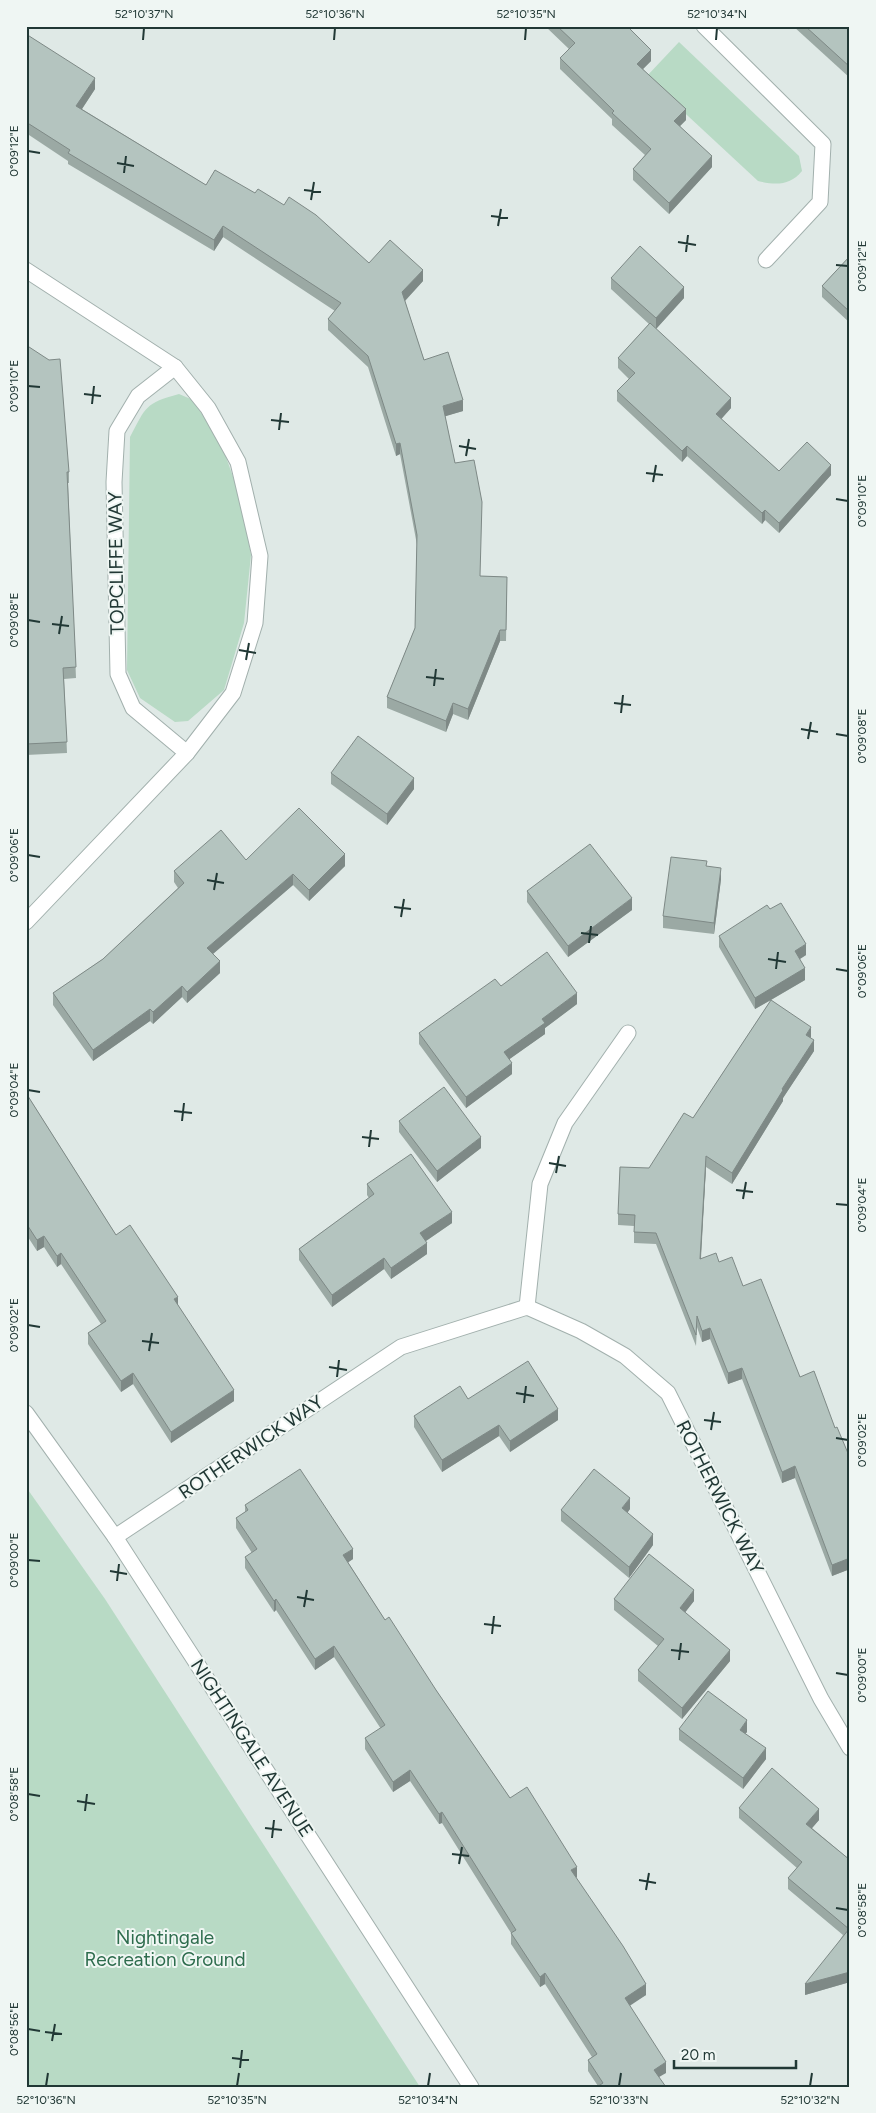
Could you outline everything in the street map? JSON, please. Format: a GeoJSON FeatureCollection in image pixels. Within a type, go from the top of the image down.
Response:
{"type":"FeatureCollection","features":[{"type":"Feature","properties":{"kind":"street"},"geometry":{"type":"LineString","coordinates":[[704,26],[823,144],[820,202],[766,260]]}},
{"type":"Feature","properties":{"kind":"street"},"geometry":{"type":"LineString","coordinates":[[26,270],[175,367],[208,408],[238,462],[260,556],[255,623],[233,693],[187,753],[26,922]]}},
{"type":"Feature","properties":{"kind":"street","name":"TOPCLIFFE WAY"},"geometry":{"type":"LineString","coordinates":[[175,367],[138,396],[117,431],[114,482],[118,674],[133,708],[187,753]]}},
{"type":"Feature","properties":{"kind":"street"},"geometry":{"type":"LineString","coordinates":[[527,1307],[540,1184],[565,1123],[628,1033]]}},
{"type":"Feature","properties":{"kind":"street","name":"ROTHERWICK WAY"},"geometry":{"type":"LineString","coordinates":[[115,1537],[400,1348],[527,1307],[581,1330],[626,1356],[668,1393],[821,1699],[850,1748]]}},
{"type":"Feature","properties":{"kind":"street","name":"NIGHTINGALE AVENUE"},"geometry":{"type":"LineString","coordinates":[[26,1413],[115,1537],[471,2087]]}},
{"type":"Feature","properties":{"kind":"green space"},"geometry":{"type":"Polygon","coordinates":[[[679,42],[799,156],[802,171],[797,176],[782,183],[758,181],[646,77],[679,42]]]}},
{"type":"Feature","properties":{"kind":"green space"},"geometry":{"type":"Polygon","coordinates":[[[179,394],[193,400],[222,446],[241,499],[251,555],[244,623],[224,690],[188,721],[175,722],[140,698],[127,670],[130,437],[148,408],[159,400],[179,394]]]}},
{"type":"Feature","properties":{"kind":"green space","name":"Nightingale Recreation Ground"},"geometry":{"type":"Polygon","coordinates":[[[26,1487],[105,1599],[420,2087],[26,2087],[26,1487]]]}},
{"type":"Feature","properties":{"kind":"building"},"geometry":{"type":"Polygon","coordinates":[[[557,26],[627,26],[651,50],[637,64],[686,109],[674,121],[712,156],[669,203],[633,169],[651,149],[612,113],[614,111],[560,58],[575,43],[557,26]]]}},
{"type":"Feature","properties":{"kind":"building"},"geometry":{"type":"Polygon","coordinates":[[[805,26],[850,26],[850,67],[805,26]]]}},
{"type":"Feature","properties":{"kind":"building"},"geometry":{"type":"Polygon","coordinates":[[[26,34],[95,78],[76,106],[206,185],[215,170],[255,193],[258,189],[284,205],[289,197],[316,215],[369,263],[390,240],[423,270],[402,292],[424,360],[448,352],[463,400],[443,406],[455,463],[474,460],[482,502],[480,576],[507,577],[506,630],[500,630],[468,709],[453,703],[446,721],[387,697],[415,628],[417,535],[400,443],[396,444],[368,356],[328,319],[341,303],[223,226],[214,240],[68,153],[70,150],[26,122],[26,34]]]}},
{"type":"Feature","properties":{"kind":"building"},"geometry":{"type":"Polygon","coordinates":[[[640,246],[684,287],[656,318],[611,278],[640,246]]]}},
{"type":"Feature","properties":{"kind":"building"},"geometry":{"type":"Polygon","coordinates":[[[850,256],[850,312],[822,286],[850,256]]]}},
{"type":"Feature","properties":{"kind":"building"},"geometry":{"type":"Polygon","coordinates":[[[650,323],[731,398],[716,414],[779,471],[807,442],[831,465],[779,523],[765,510],[762,513],[687,446],[682,451],[617,391],[635,373],[618,358],[650,323]]]}},
{"type":"Feature","properties":{"kind":"building"},"geometry":{"type":"Polygon","coordinates":[[[26,345],[49,360],[60,359],[69,472],[67,472],[76,667],[63,668],[67,742],[26,744],[26,345]]]}},
{"type":"Feature","properties":{"kind":"building"},"geometry":{"type":"Polygon","coordinates":[[[358,736],[414,778],[387,814],[331,773],[358,736]]]}},
{"type":"Feature","properties":{"kind":"building"},"geometry":{"type":"Polygon","coordinates":[[[299,808],[345,854],[309,890],[293,874],[207,948],[220,961],[187,992],[182,986],[153,1012],[150,1009],[93,1050],[53,993],[103,959],[184,883],[174,871],[221,830],[246,860],[299,808]]]}},
{"type":"Feature","properties":{"kind":"building"},"geometry":{"type":"Polygon","coordinates":[[[590,844],[632,898],[568,946],[527,891],[590,844]]]}},
{"type":"Feature","properties":{"kind":"building"},"geometry":{"type":"Polygon","coordinates":[[[671,857],[707,861],[706,866],[721,868],[714,923],[663,916],[671,857]]]}},
{"type":"Feature","properties":{"kind":"building"},"geometry":{"type":"Polygon","coordinates":[[[781,903],[806,944],[795,951],[805,968],[755,998],[719,936],[767,905],[770,909],[781,903]]]}},
{"type":"Feature","properties":{"kind":"building"},"geometry":{"type":"Polygon","coordinates":[[[547,952],[577,993],[542,1019],[545,1023],[504,1052],[512,1063],[466,1097],[419,1033],[495,979],[501,986],[547,952]]]}},
{"type":"Feature","properties":{"kind":"building"},"geometry":{"type":"Polygon","coordinates":[[[771,1000],[811,1027],[806,1035],[814,1040],[782,1089],[732,1173],[706,1156],[700,1259],[716,1253],[719,1262],[732,1257],[743,1286],[761,1279],[800,1377],[814,1371],[835,1428],[837,1427],[850,1458],[850,1558],[832,1565],[795,1466],[782,1472],[742,1368],[728,1373],[710,1328],[702,1331],[697,1316],[696,1335],[656,1233],[634,1232],[635,1215],[618,1214],[620,1167],[649,1168],[684,1113],[693,1118],[771,1000]]]}},
{"type":"Feature","properties":{"kind":"building"},"geometry":{"type":"Polygon","coordinates":[[[444,1087],[481,1137],[437,1171],[399,1121],[444,1087]]]}},
{"type":"Feature","properties":{"kind":"building"},"geometry":{"type":"Polygon","coordinates":[[[26,1093],[116,1235],[130,1225],[178,1297],[174,1299],[234,1390],[171,1432],[133,1373],[121,1381],[88,1333],[106,1321],[61,1253],[57,1256],[44,1236],[37,1240],[26,1223],[26,1093]]]}},
{"type":"Feature","properties":{"kind":"building"},"geometry":{"type":"Polygon","coordinates":[[[411,1154],[452,1212],[420,1233],[427,1243],[391,1268],[384,1258],[332,1295],[299,1249],[374,1194],[367,1184],[411,1154]]]}},
{"type":"Feature","properties":{"kind":"building"},"geometry":{"type":"Polygon","coordinates":[[[528,1361],[558,1409],[510,1441],[499,1425],[442,1460],[414,1416],[460,1386],[468,1399],[528,1361]]]}},
{"type":"Feature","properties":{"kind":"building"},"geometry":{"type":"Polygon","coordinates":[[[300,1469],[353,1549],[343,1555],[385,1620],[389,1617],[510,1798],[527,1787],[577,1867],[571,1870],[623,1946],[646,1984],[625,1998],[666,2062],[654,2070],[666,2087],[597,2087],[603,2083],[588,2060],[597,2054],[545,1973],[540,1977],[511,1933],[516,1930],[442,1812],[439,1814],[410,1770],[393,1782],[365,1738],[385,1725],[334,1646],[315,1659],[276,1599],[274,1601],[245,1557],[257,1549],[236,1518],[248,1510],[245,1505],[300,1469]]]}},
{"type":"Feature","properties":{"kind":"building"},"geometry":{"type":"Polygon","coordinates":[[[594,1469],[630,1498],[622,1508],[653,1534],[629,1567],[561,1510],[594,1469]]]}},
{"type":"Feature","properties":{"kind":"building"},"geometry":{"type":"Polygon","coordinates":[[[649,1554],[694,1590],[680,1608],[730,1650],[682,1708],[638,1670],[664,1639],[614,1599],[649,1554]]]}},
{"type":"Feature","properties":{"kind":"building"},"geometry":{"type":"Polygon","coordinates":[[[708,1691],[747,1720],[740,1730],[766,1748],[743,1778],[679,1729],[708,1691]]]}},
{"type":"Feature","properties":{"kind":"building"},"geometry":{"type":"Polygon","coordinates":[[[772,1768],[819,1809],[806,1824],[850,1860],[850,1972],[805,1984],[849,1929],[788,1878],[802,1862],[739,1808],[772,1768]]]}}]}
